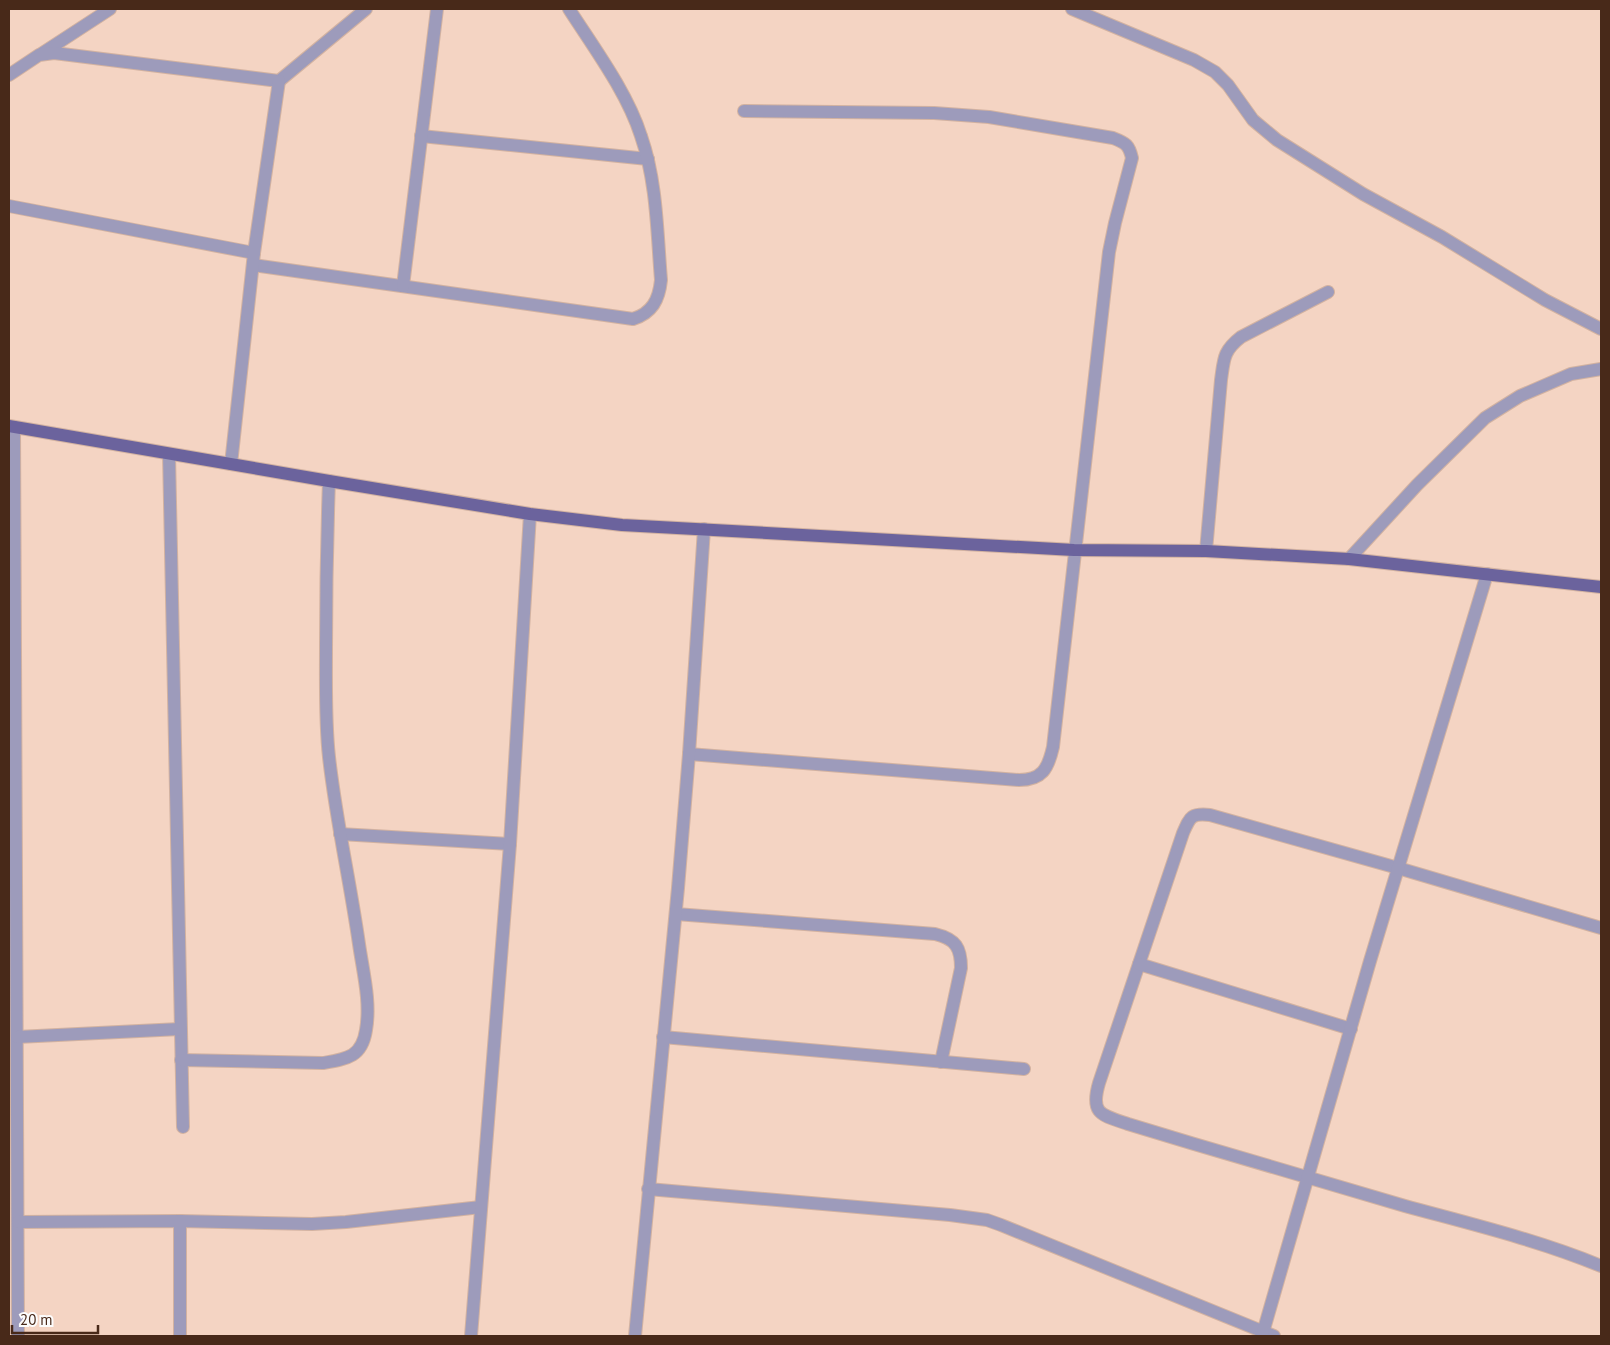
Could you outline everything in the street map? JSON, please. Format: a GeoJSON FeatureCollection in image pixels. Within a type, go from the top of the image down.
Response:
{"type":"FeatureCollection","features":[{"type":"Feature","properties":{"kind":"main road"},"geometry":{"type":"LineString","coordinates":[[11,426],[530,514],[622,525],[1074,550],[1206,551],[1349,559],[1601,587]]}},
{"type":"Feature","properties":{"kind":"street"},"geometry":{"type":"LineString","coordinates":[[9,75],[110,9]]}},
{"type":"Feature","properties":{"kind":"street"},"geometry":{"type":"LineString","coordinates":[[231,464],[254,259],[279,81],[366,9]]}},
{"type":"Feature","properties":{"kind":"street"},"geometry":{"type":"LineString","coordinates":[[403,286],[437,9]]}},
{"type":"Feature","properties":{"kind":"street"},"geometry":{"type":"LineString","coordinates":[[9,206],[254,259],[403,286],[633,319],[642,316],[656,303],[661,280],[654,192],[648,159],[641,134],[628,106],[570,9]]}},
{"type":"Feature","properties":{"kind":"street"},"geometry":{"type":"LineString","coordinates":[[1072,9],[1194,60],[1215,72],[1228,85],[1252,120],[1277,140],[1363,194],[1442,237],[1545,300],[1601,329]]}},
{"type":"Feature","properties":{"kind":"street"},"geometry":{"type":"LineString","coordinates":[[39,55],[54,53],[279,81]]}},
{"type":"Feature","properties":{"kind":"street"},"geometry":{"type":"LineString","coordinates":[[689,754],[1019,780],[1030,780],[1040,776],[1051,758],[1053,748],[1109,252],[1132,158],[1130,148],[1123,142],[1113,138],[989,118],[917,113],[744,111]]}},
{"type":"Feature","properties":{"kind":"street"},"geometry":{"type":"LineString","coordinates":[[421,136],[648,159]]}},
{"type":"Feature","properties":{"kind":"street"},"geometry":{"type":"LineString","coordinates":[[1206,551],[1224,358],[1231,345],[1241,337],[1328,292]]}},
{"type":"Feature","properties":{"kind":"street"},"geometry":{"type":"LineString","coordinates":[[1349,559],[1416,485],[1485,418],[1520,396],[1571,374],[1601,369]]}},
{"type":"Feature","properties":{"kind":"street"},"geometry":{"type":"LineString","coordinates":[[11,426],[13,962],[17,1037],[18,1336]]}},
{"type":"Feature","properties":{"kind":"street"},"geometry":{"type":"LineString","coordinates":[[169,454],[183,1127]]}},
{"type":"Feature","properties":{"kind":"street"},"geometry":{"type":"LineString","coordinates":[[181,1060],[323,1063],[343,1060],[354,1056],[361,1048],[366,1031],[368,1013],[366,986],[340,834],[329,754],[326,690],[329,481]]}},
{"type":"Feature","properties":{"kind":"street"},"geometry":{"type":"LineString","coordinates":[[471,1336],[510,844],[530,514]]}},
{"type":"Feature","properties":{"kind":"street"},"geometry":{"type":"LineString","coordinates":[[635,1336],[676,914],[704,529]]}},
{"type":"Feature","properties":{"kind":"street"},"geometry":{"type":"LineString","coordinates":[[648,1189],[950,1215],[987,1220],[1267,1335],[1308,1178],[1351,1029],[1487,574]]}},
{"type":"Feature","properties":{"kind":"street"},"geometry":{"type":"LineString","coordinates":[[1601,928],[1398,868],[1210,815],[1198,814],[1189,820],[1183,833],[1096,1095],[1095,1105],[1100,1112],[1110,1118],[1128,1124],[1308,1178],[1516,1237],[1559,1250],[1601,1266]]}},
{"type":"Feature","properties":{"kind":"street"},"geometry":{"type":"LineString","coordinates":[[340,834],[510,844]]}},
{"type":"Feature","properties":{"kind":"street"},"geometry":{"type":"LineString","coordinates":[[676,914],[944,936],[958,947],[961,956],[961,968],[941,1062]]}},
{"type":"Feature","properties":{"kind":"street"},"geometry":{"type":"LineString","coordinates":[[1139,964],[1351,1029]]}},
{"type":"Feature","properties":{"kind":"street"},"geometry":{"type":"LineString","coordinates":[[17,1037],[180,1029]]}},
{"type":"Feature","properties":{"kind":"street"},"geometry":{"type":"LineString","coordinates":[[663,1037],[1024,1069]]}},
{"type":"Feature","properties":{"kind":"street"},"geometry":{"type":"LineString","coordinates":[[18,1222],[180,1221],[312,1224],[481,1208]]}},
{"type":"Feature","properties":{"kind":"street"},"geometry":{"type":"LineString","coordinates":[[180,1221],[180,1336]]}}]}
